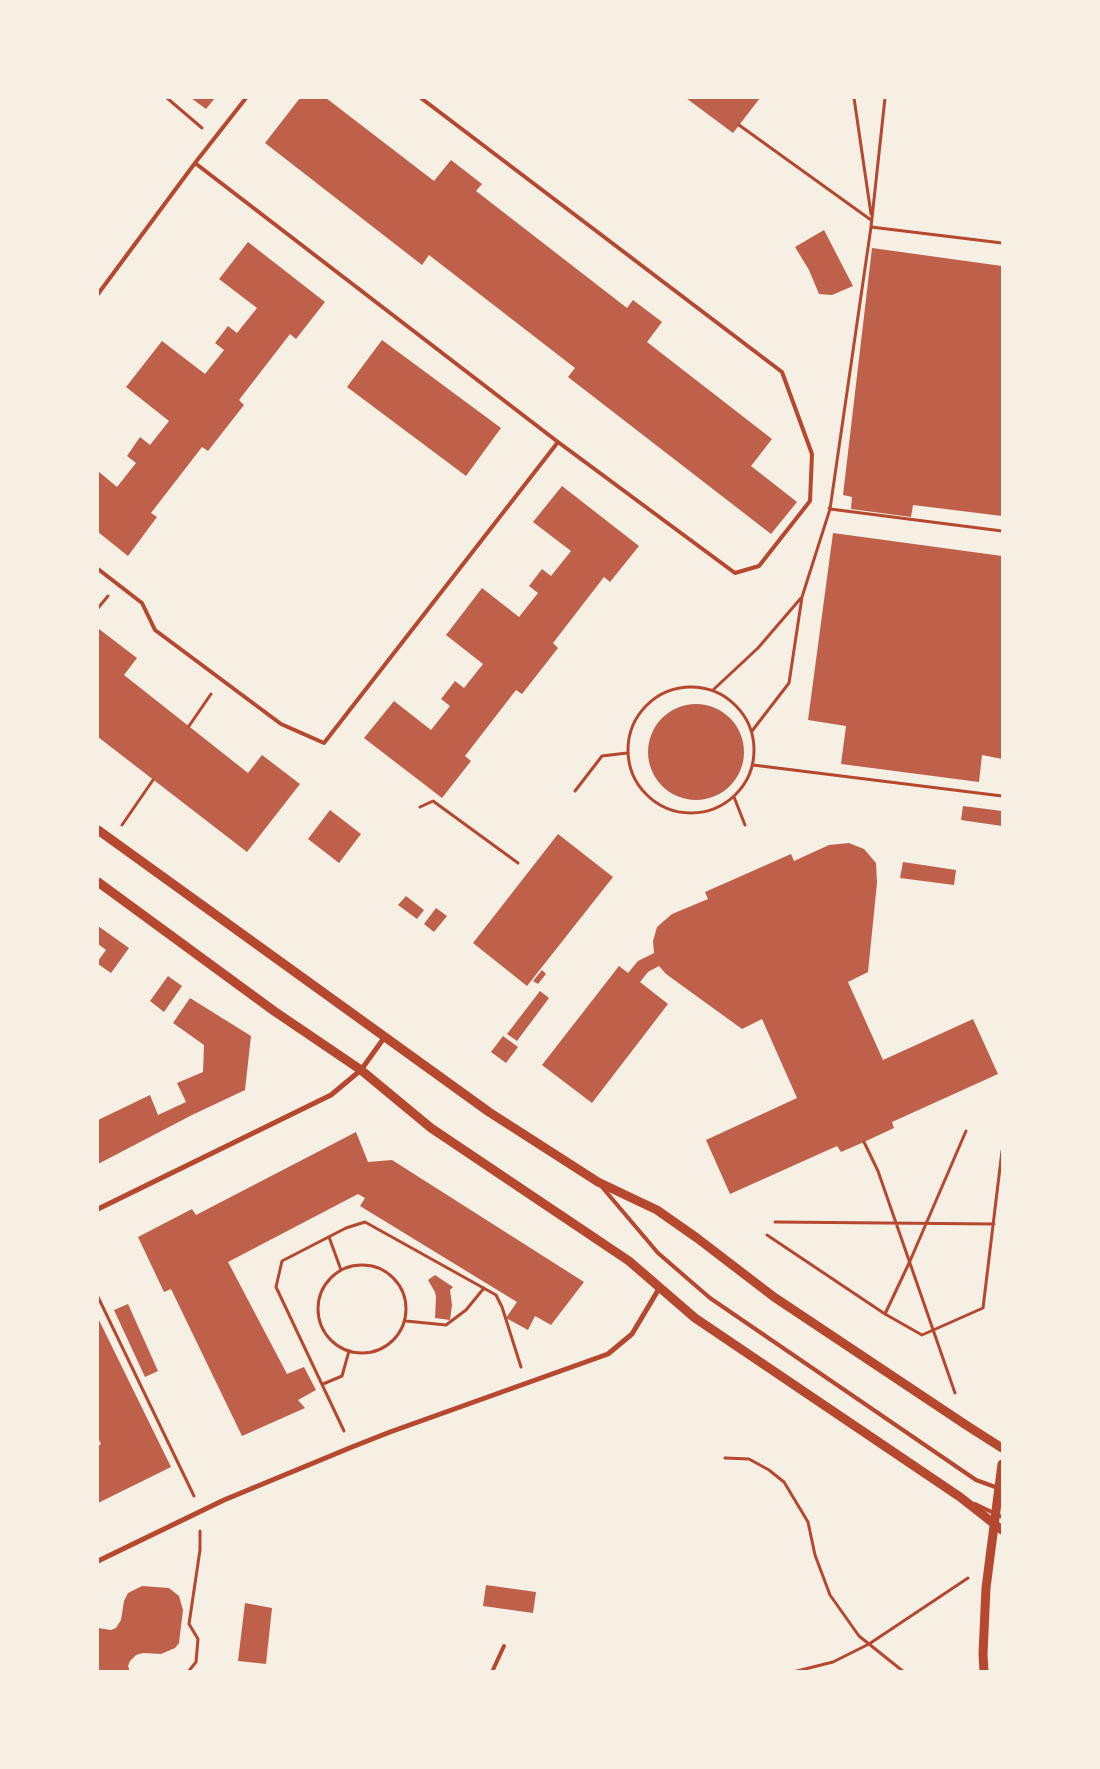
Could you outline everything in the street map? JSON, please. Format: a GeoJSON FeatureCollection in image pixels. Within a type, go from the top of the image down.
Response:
{"type":"FeatureCollection","features":[{"type":"Feature","properties":{"kind":"street"},"geometry":{"type":"LineString","coordinates":[[98,830],[489,1112],[598,1182],[657,1210],[774,1297],[1002,1448]]}},
{"type":"Feature","properties":{"kind":"street"},"geometry":{"type":"LineString","coordinates":[[98,882],[274,1011],[361,1070],[431,1128],[629,1261],[695,1318],[960,1497],[998,1518],[1002,1530]]}},
{"type":"Feature","properties":{"kind":"street"},"geometry":{"type":"LineString","coordinates":[[98,1209],[331,1095],[361,1070],[384,1038]]}},
{"type":"Feature","properties":{"kind":"street"},"geometry":{"type":"LineString","coordinates":[[98,1561],[200,1511],[352,1447],[608,1354],[632,1334],[660,1287]]}},
{"type":"Feature","properties":{"kind":"street"},"geometry":{"type":"LineString","coordinates":[[984,1672],[986,1588],[998,1518],[1002,1464]]}},
{"type":"Feature","properties":{"kind":"lane"},"geometry":{"type":"LineString","coordinates":[[98,294],[195,163],[246,98]]}},
{"type":"Feature","properties":{"kind":"lane"},"geometry":{"type":"LineString","coordinates":[[195,163],[558,442],[735,573],[758,566],[810,501],[812,454],[782,372],[421,98]]}},
{"type":"Feature","properties":{"kind":"lane"},"geometry":{"type":"LineString","coordinates":[[98,569],[142,603],[155,630],[281,724],[324,743],[558,442]]}},
{"type":"Feature","properties":{"kind":"lane"},"geometry":{"type":"LineString","coordinates":[[598,1182],[658,1253],[710,1298],[976,1480],[1001,1489]]}},
{"type":"Feature","properties":{"kind":"lane"},"geometry":{"type":"LineString","coordinates":[[492,1672],[504,1646]]}},
{"type":"Feature","properties":{"kind":"path"},"geometry":{"type":"LineString","coordinates":[[167,98],[199,126]]}},
{"type":"Feature","properties":{"kind":"path"},"geometry":{"type":"LineString","coordinates":[[854,98],[871,220]]}},
{"type":"Feature","properties":{"kind":"path"},"geometry":{"type":"LineString","coordinates":[[752,731],[789,683],[802,597],[830,509],[871,227],[885,98]]}},
{"type":"Feature","properties":{"kind":"path"},"geometry":{"type":"LineString","coordinates":[[739,125],[871,220]]}},
{"type":"Feature","properties":{"kind":"path"},"geometry":{"type":"LineString","coordinates":[[871,227],[1002,243]]}},
{"type":"Feature","properties":{"kind":"path"},"geometry":{"type":"LineString","coordinates":[[830,509],[1002,531]]}},
{"type":"Feature","properties":{"kind":"path"},"geometry":{"type":"LineString","coordinates":[[713,690],[758,648],[802,597]]}},
{"type":"Feature","properties":{"kind":"path"},"geometry":{"type":"LineString","coordinates":[[189,726],[221,679]]}},
{"type":"Feature","properties":{"kind":"path"},"geometry":{"type":"LineString","coordinates":[[695,687],[713,690],[730,700],[743,714],[752,731],[754,748],[752,765],[746,782],[734,796],[717,808],[697,813],[676,812],[657,804],[642,791],[631,773],[627,753],[629,735],[635,719],[646,704],[660,694],[677,688],[695,687]]}},
{"type":"Feature","properties":{"kind":"path"},"geometry":{"type":"LineString","coordinates":[[575,791],[602,756],[627,753]]}},
{"type":"Feature","properties":{"kind":"path"},"geometry":{"type":"LineString","coordinates":[[752,765],[1002,796]]}},
{"type":"Feature","properties":{"kind":"path"},"geometry":{"type":"LineString","coordinates":[[112,840],[153,780]]}},
{"type":"Feature","properties":{"kind":"path"},"geometry":{"type":"LineString","coordinates":[[734,796],[745,825]]}},
{"type":"Feature","properties":{"kind":"path"},"geometry":{"type":"LineString","coordinates":[[420,807],[433,801],[518,863]]}},
{"type":"Feature","properties":{"kind":"path"},"geometry":{"type":"LineString","coordinates":[[885,1314],[966,1132]]}},
{"type":"Feature","properties":{"kind":"path"},"geometry":{"type":"LineString","coordinates":[[864,1142],[878,1171],[897,1222],[966,1425]]}},
{"type":"Feature","properties":{"kind":"path"},"geometry":{"type":"LineString","coordinates":[[767,1235],[885,1314],[922,1335],[934,1331],[982,1308],[1002,1151]]}},
{"type":"Feature","properties":{"kind":"path"},"geometry":{"type":"LineString","coordinates":[[352,1447],[276,1287],[282,1261],[346,1228],[365,1222],[496,1295],[526,1383]]}},
{"type":"Feature","properties":{"kind":"path"},"geometry":{"type":"LineString","coordinates":[[775,1222],[994,1224]]}},
{"type":"Feature","properties":{"kind":"path"},"geometry":{"type":"LineString","coordinates":[[329,1237],[341,1270]]}},
{"type":"Feature","properties":{"kind":"path"},"geometry":{"type":"LineString","coordinates":[[355,1265],[370,1265],[384,1270],[395,1279],[403,1291],[407,1306],[406,1321],[400,1334],[390,1344],[377,1351],[364,1353],[349,1351],[336,1345],[326,1334],[319,1321],[318,1306],[321,1292],[329,1279],[341,1270],[355,1265]]}},
{"type":"Feature","properties":{"kind":"path"},"geometry":{"type":"LineString","coordinates":[[406,1321],[446,1325],[466,1310],[484,1288]]}},
{"type":"Feature","properties":{"kind":"path"},"geometry":{"type":"LineString","coordinates":[[98,1297],[179,1463],[200,1511],[200,1550],[189,1624],[198,1639],[196,1662],[188,1672]]}},
{"type":"Feature","properties":{"kind":"path"},"geometry":{"type":"LineString","coordinates":[[323,1384],[342,1376],[349,1351]]}},
{"type":"Feature","properties":{"kind":"path"},"geometry":{"type":"LineString","coordinates":[[725,1458],[749,1459],[769,1470],[784,1482],[808,1522],[815,1555],[830,1595],[859,1636],[904,1672]]}},
{"type":"Feature","properties":{"kind":"path"},"geometry":{"type":"LineString","coordinates":[[794,1672],[833,1662],[869,1644],[972,1575]]}},
{"type":"Feature","properties":{"kind":"building"},"geometry":{"type":"Polygon","coordinates":[[[191,98],[215,98],[206,109],[191,98]]]}},
{"type":"Feature","properties":{"kind":"building"},"geometry":{"type":"Polygon","coordinates":[[[300,98],[326,98],[434,181],[451,160],[482,184],[476,191],[627,308],[633,300],[662,322],[647,342],[772,439],[751,466],[797,502],[771,534],[568,377],[575,368],[429,255],[422,265],[265,143],[300,98]]]}},
{"type":"Feature","properties":{"kind":"building"},"geometry":{"type":"Polygon","coordinates":[[[686,98],[760,98],[733,133],[686,98]]]}},
{"type":"Feature","properties":{"kind":"building"},"geometry":{"type":"Polygon","coordinates":[[[824,230],[853,286],[832,295],[819,294],[809,270],[795,247],[824,230]]]}},
{"type":"Feature","properties":{"kind":"building"},"geometry":{"type":"Polygon","coordinates":[[[248,242],[325,302],[296,339],[290,334],[239,400],[244,405],[208,451],[202,447],[151,513],[157,517],[128,556],[98,532],[98,471],[117,487],[136,463],[127,456],[140,437],[150,445],[169,421],[126,387],[162,341],[205,374],[224,350],[215,343],[228,326],[237,333],[257,308],[219,279],[248,242]]]}},
{"type":"Feature","properties":{"kind":"building"},"geometry":{"type":"Polygon","coordinates":[[[872,248],[1002,266],[1002,516],[913,505],[911,517],[851,509],[852,497],[843,495],[872,248]]]}},
{"type":"Feature","properties":{"kind":"building"},"geometry":{"type":"Polygon","coordinates":[[[382,340],[501,428],[466,476],[347,387],[382,340]]]}},
{"type":"Feature","properties":{"kind":"building"},"geometry":{"type":"Polygon","coordinates":[[[562,486],[639,546],[610,582],[604,577],[553,643],[558,648],[522,694],[516,690],[465,756],[471,761],[442,798],[364,738],[394,701],[431,730],[450,706],[441,699],[455,681],[464,688],[483,664],[446,635],[482,588],[519,617],[538,593],[529,586],[542,569],[551,576],[571,551],[533,522],[562,486]]]}},
{"type":"Feature","properties":{"kind":"building"},"geometry":{"type":"Polygon","coordinates":[[[833,533],[1002,556],[1002,759],[982,755],[979,782],[841,764],[846,726],[808,720],[833,533]]]}},
{"type":"Feature","properties":{"kind":"building"},"geometry":{"type":"Polygon","coordinates":[[[99,629],[137,658],[124,675],[248,773],[262,755],[300,784],[247,852],[98,737],[99,629]]]}},
{"type":"Feature","properties":{"kind":"building"},"geometry":{"type":"Polygon","coordinates":[[[696,704],[714,708],[730,718],[740,734],[744,752],[740,770],[730,786],[714,796],[696,800],[678,796],[662,786],[652,770],[648,752],[652,734],[662,718],[678,708],[696,704]]]}},
{"type":"Feature","properties":{"kind":"building"},"geometry":{"type":"Polygon","coordinates":[[[963,806],[1002,811],[1002,826],[961,820],[963,806]]]}},
{"type":"Feature","properties":{"kind":"building"},"geometry":{"type":"Polygon","coordinates":[[[330,810],[361,834],[339,863],[308,839],[330,810]]]}},
{"type":"Feature","properties":{"kind":"building"},"geometry":{"type":"Polygon","coordinates":[[[558,834],[613,877],[527,986],[473,943],[558,834]]]}},
{"type":"Feature","properties":{"kind":"building"},"geometry":{"type":"Polygon","coordinates":[[[849,843],[864,849],[876,863],[877,883],[868,972],[848,982],[883,1060],[973,1019],[998,1074],[892,1122],[894,1128],[864,1142],[841,1152],[837,1146],[730,1194],[706,1140],[797,1098],[762,1019],[742,1029],[666,974],[659,966],[648,972],[640,982],[668,1004],[592,1103],[542,1065],[619,966],[628,973],[638,961],[654,953],[653,941],[657,927],[672,914],[708,899],[705,892],[791,854],[794,861],[829,845],[849,843]]]}},
{"type":"Feature","properties":{"kind":"building"},"geometry":{"type":"Polygon","coordinates":[[[903,862],[956,870],[954,885],[900,878],[903,862]]]}},
{"type":"Feature","properties":{"kind":"building"},"geometry":{"type":"Polygon","coordinates":[[[406,896],[424,910],[417,919],[398,905],[406,896]]]}},
{"type":"Feature","properties":{"kind":"building"},"geometry":{"type":"Polygon","coordinates":[[[436,908],[447,916],[434,932],[424,924],[436,908]]]}},
{"type":"Feature","properties":{"kind":"building"},"geometry":{"type":"Polygon","coordinates":[[[98,926],[129,948],[111,973],[98,964],[106,950],[98,944],[98,926]]]}},
{"type":"Feature","properties":{"kind":"building"},"geometry":{"type":"Polygon","coordinates":[[[542,970],[546,974],[538,984],[533,981],[542,970]]]}},
{"type":"Feature","properties":{"kind":"building"},"geometry":{"type":"Polygon","coordinates":[[[168,976],[182,986],[164,1012],[150,1001],[168,976]]]}},
{"type":"Feature","properties":{"kind":"building"},"geometry":{"type":"Polygon","coordinates":[[[540,991],[549,998],[517,1041],[507,1034],[540,991]]]}},
{"type":"Feature","properties":{"kind":"building"},"geometry":{"type":"Polygon","coordinates":[[[190,998],[251,1036],[245,1090],[192,1115],[98,1164],[98,1120],[150,1095],[158,1115],[186,1102],[177,1083],[203,1072],[204,1045],[173,1023],[190,998]]]}},
{"type":"Feature","properties":{"kind":"building"},"geometry":{"type":"Polygon","coordinates":[[[503,1036],[518,1047],[506,1063],[491,1052],[503,1036]]]}},
{"type":"Feature","properties":{"kind":"building"},"geometry":{"type":"Polygon","coordinates":[[[356,1132],[368,1162],[392,1160],[584,1282],[551,1325],[535,1316],[528,1330],[506,1318],[517,1302],[360,1206],[365,1198],[358,1194],[228,1262],[287,1374],[304,1367],[316,1390],[298,1400],[305,1408],[242,1436],[171,1289],[164,1292],[138,1237],[192,1209],[196,1215],[356,1132]]]}},
{"type":"Feature","properties":{"kind":"building"},"geometry":{"type":"Polygon","coordinates":[[[435,1275],[453,1287],[450,1290],[452,1305],[450,1320],[435,1318],[436,1297],[428,1280],[435,1275]]]}},
{"type":"Feature","properties":{"kind":"building"},"geometry":{"type":"Polygon","coordinates":[[[128,1304],[158,1371],[145,1377],[114,1310],[128,1304]]]}},
{"type":"Feature","properties":{"kind":"building"},"geometry":{"type":"Polygon","coordinates":[[[98,1318],[171,1467],[98,1503],[98,1446],[101,1444],[98,1438],[98,1318]]]}},
{"type":"Feature","properties":{"kind":"building"},"geometry":{"type":"Polygon","coordinates":[[[486,1585],[536,1592],[533,1613],[483,1606],[486,1585]]]}},
{"type":"Feature","properties":{"kind":"building"},"geometry":{"type":"Polygon","coordinates":[[[142,1586],[169,1588],[179,1596],[183,1610],[179,1643],[175,1648],[161,1654],[143,1653],[136,1655],[128,1666],[130,1672],[98,1672],[98,1628],[111,1630],[116,1628],[121,1620],[124,1601],[128,1593],[142,1586]]]}},
{"type":"Feature","properties":{"kind":"building"},"geometry":{"type":"Polygon","coordinates":[[[245,1603],[272,1608],[266,1664],[238,1661],[245,1603]]]}}]}
